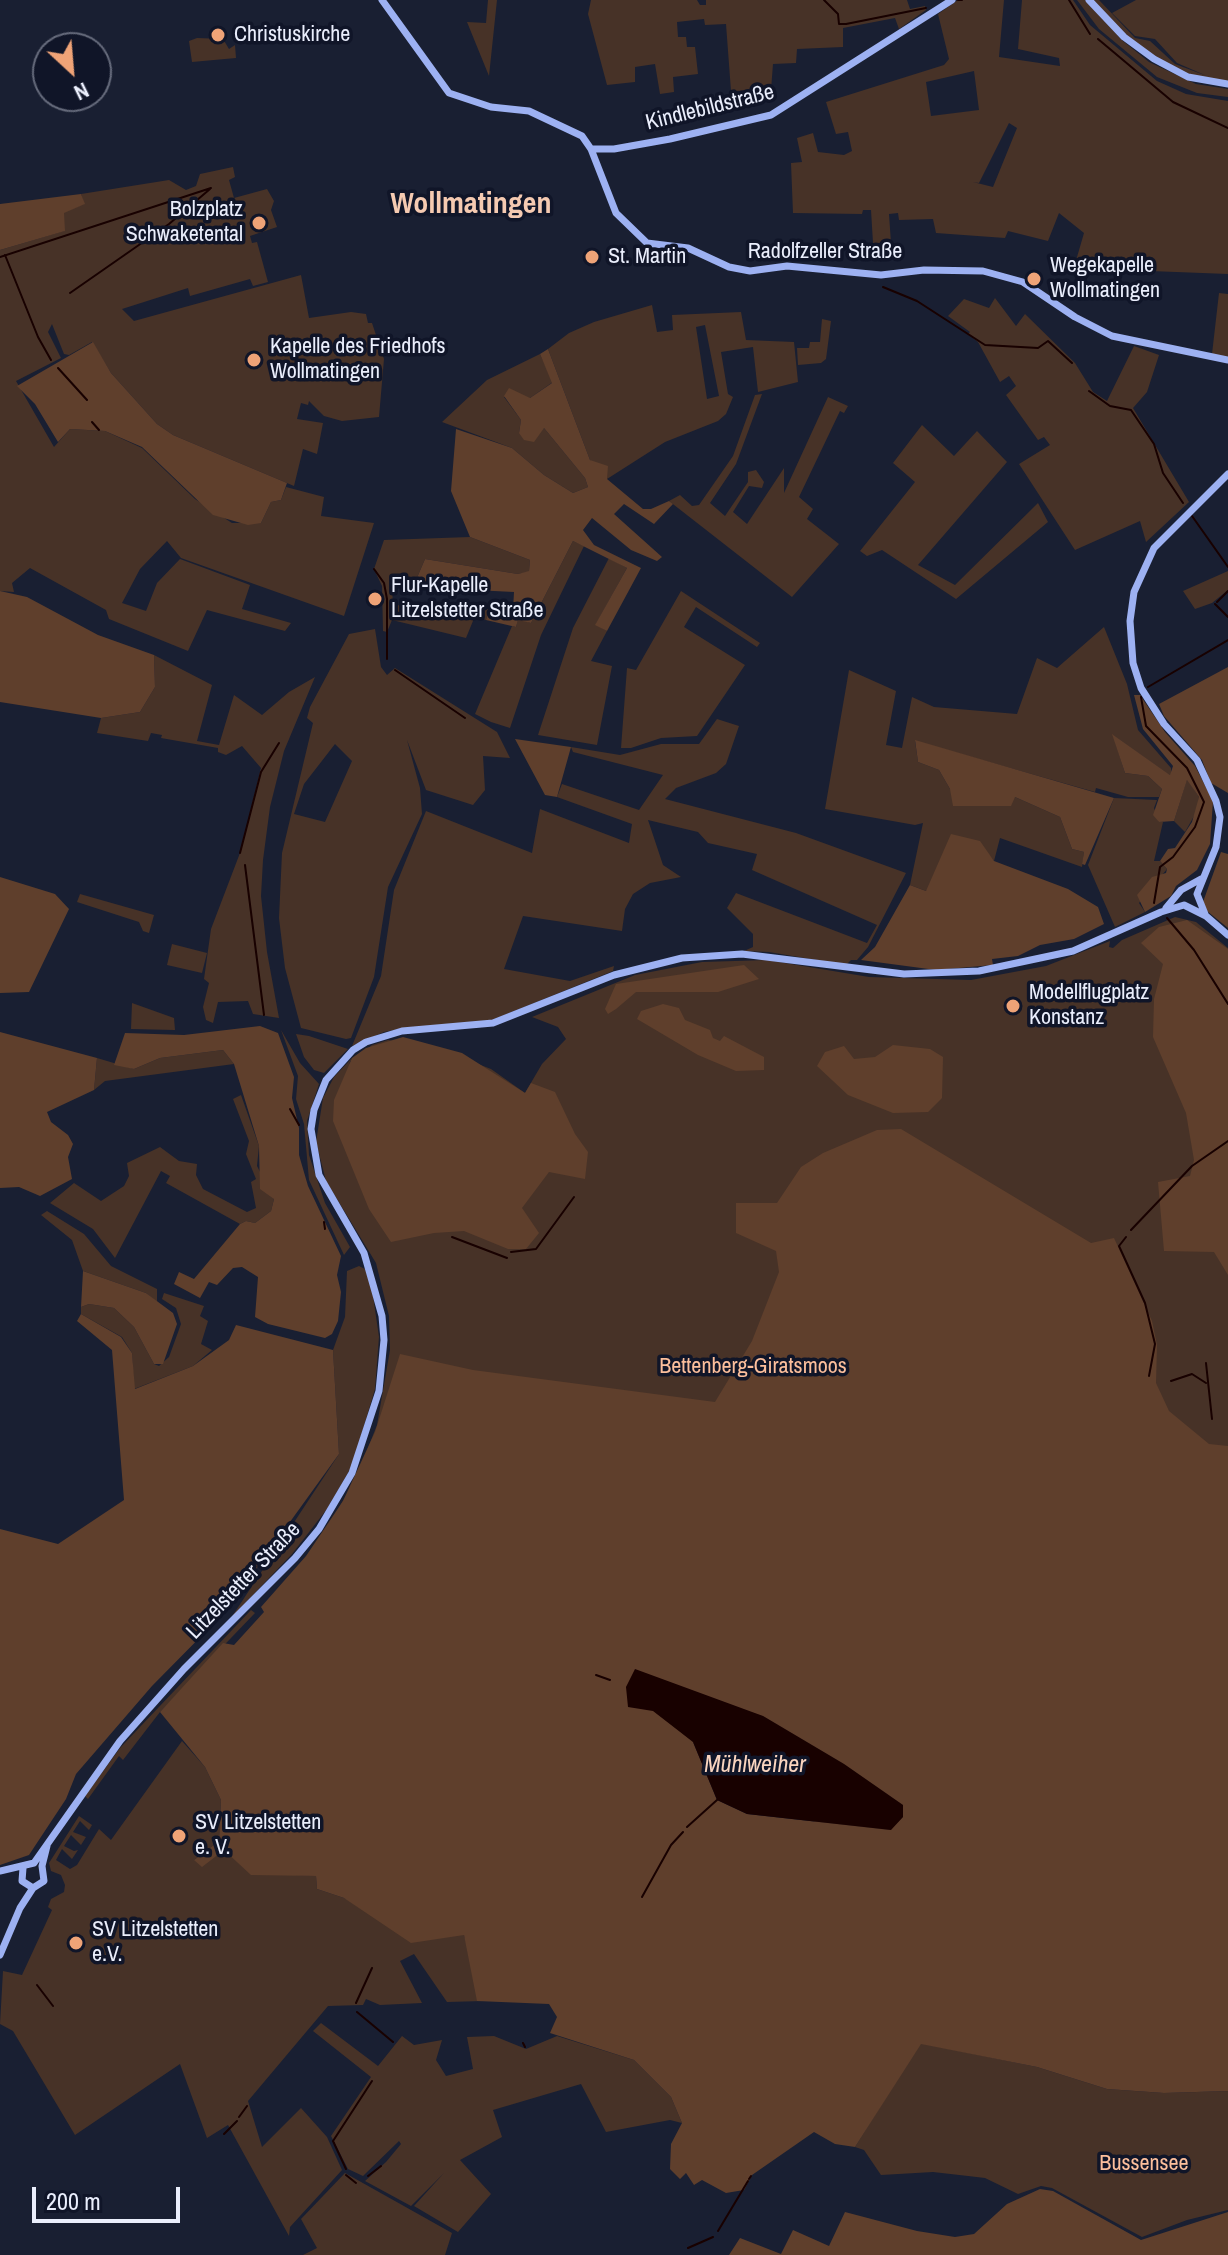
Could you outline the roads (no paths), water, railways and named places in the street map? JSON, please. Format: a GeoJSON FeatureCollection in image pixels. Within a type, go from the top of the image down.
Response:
{"type":"FeatureCollection","features":[{"type":"Feature","properties":{"kind":"main road"},"geometry":{"type":"LineString","coordinates":[[382,0],[449,93],[474,103],[544,116],[582,136],[591,149]]}},
{"type":"Feature","properties":{"kind":"main road","name":"Kindlebildstraße"},"geometry":{"type":"LineString","coordinates":[[591,149],[641,144],[771,115],[952,0]]}},
{"type":"Feature","properties":{"kind":"main road"},"geometry":{"type":"LineString","coordinates":[[1089,0],[1124,37],[1154,59],[1188,77],[1228,84]]}},
{"type":"Feature","properties":{"kind":"main road","name":"Radolfzeller Straße"},"geometry":{"type":"LineString","coordinates":[[591,149],[616,213],[647,243],[688,248],[729,267],[750,271],[787,266],[881,275],[924,270],[983,271],[1023,282],[1075,317],[1112,336],[1228,360]]}},
{"type":"Feature","properties":{"kind":"main road"},"geometry":{"type":"LineString","coordinates":[[1161,912],[1192,901],[1212,864],[1219,832],[1216,801],[1197,760],[1164,724],[1141,688],[1133,663],[1130,621],[1134,592],[1154,548],[1189,509],[1228,474]]}},
{"type":"Feature","properties":{"kind":"main road"},"geometry":{"type":"LineString","coordinates":[[1161,912],[1181,890],[1203,878]]}},
{"type":"Feature","properties":{"kind":"main road"},"geometry":{"type":"LineString","coordinates":[[1190,887],[1192,901]]}},
{"type":"Feature","properties":{"kind":"main road"},"geometry":{"type":"LineString","coordinates":[[1178,896],[1192,901],[1228,935]]}},
{"type":"Feature","properties":{"kind":"main road","name":"Litzelstetter Straße"},"geometry":{"type":"LineString","coordinates":[[29,1886],[44,1881],[38,1865],[47,1844],[142,1714],[295,1558],[319,1529],[365,1443],[381,1379],[382,1316],[364,1253],[326,1188],[313,1154],[314,1110],[326,1080],[353,1050],[384,1035],[493,1023],[539,1008],[614,975],[682,958],[742,954],[904,974],[979,971],[1073,951],[1161,912]]}},
{"type":"Feature","properties":{"kind":"main road"},"geometry":{"type":"LineString","coordinates":[[0,1872],[22,1872],[38,1865]]}},
{"type":"Feature","properties":{"kind":"main road"},"geometry":{"type":"LineString","coordinates":[[0,1955],[29,1886],[22,1872]]}},
{"type":"Feature","properties":{"kind":"water","name":"Mühlweiher"},"geometry":{"type":"Polygon","coordinates":[[[635,1669],[763,1716],[844,1764],[903,1805],[903,1817],[891,1830],[747,1814],[717,1800],[693,1742],[653,1711],[628,1707],[626,1687],[635,1669]]]}},
{"type":"Feature","properties":{"kind":"waterway"},"geometry":{"type":"LineString","coordinates":[[824,0],[838,14],[839,24],[926,8]]}},
{"type":"Feature","properties":{"kind":"waterway"},"geometry":{"type":"LineString","coordinates":[[1069,0],[1090,34]]}},
{"type":"Feature","properties":{"kind":"waterway"},"geometry":{"type":"LineString","coordinates":[[1098,39],[1173,102],[1228,128]]}},
{"type":"Feature","properties":{"kind":"waterway"},"geometry":{"type":"LineString","coordinates":[[0,257],[211,188]]}},
{"type":"Feature","properties":{"kind":"waterway"},"geometry":{"type":"LineString","coordinates":[[70,293],[169,224],[210,189]]}},
{"type":"Feature","properties":{"kind":"waterway"},"geometry":{"type":"LineString","coordinates":[[5,255],[38,337],[51,360]]}},
{"type":"Feature","properties":{"kind":"waterway"},"geometry":{"type":"LineString","coordinates":[[883,287],[917,301],[985,345],[1038,348],[1048,341],[1072,363]]}},
{"type":"Feature","properties":{"kind":"waterway"},"geometry":{"type":"LineString","coordinates":[[58,368],[87,400]]}},
{"type":"Feature","properties":{"kind":"waterway"},"geometry":{"type":"LineString","coordinates":[[1089,391],[1110,406],[1131,410],[1154,444],[1163,473],[1183,503]]}},
{"type":"Feature","properties":{"kind":"waterway"},"geometry":{"type":"LineString","coordinates":[[92,422],[99,430]]}},
{"type":"Feature","properties":{"kind":"waterway"},"geometry":{"type":"LineString","coordinates":[[1192,516],[1228,567]]}},
{"type":"Feature","properties":{"kind":"waterway"},"geometry":{"type":"LineString","coordinates":[[374,569],[384,583],[387,599],[387,659]]}},
{"type":"Feature","properties":{"kind":"waterway"},"geometry":{"type":"LineString","coordinates":[[1217,602],[1228,591]]}},
{"type":"Feature","properties":{"kind":"waterway"},"geometry":{"type":"LineString","coordinates":[[1215,604],[1228,617]]}},
{"type":"Feature","properties":{"kind":"waterway"},"geometry":{"type":"LineString","coordinates":[[1148,687],[1228,640]]}},
{"type":"Feature","properties":{"kind":"waterway"},"geometry":{"type":"LineString","coordinates":[[395,670],[465,718]]}},
{"type":"Feature","properties":{"kind":"waterway"},"geometry":{"type":"LineString","coordinates":[[1141,697],[1146,726],[1187,768],[1204,802],[1195,827],[1173,857],[1160,867],[1154,903]]}},
{"type":"Feature","properties":{"kind":"waterway"},"geometry":{"type":"LineString","coordinates":[[240,853],[261,772],[279,743]]}},
{"type":"Feature","properties":{"kind":"waterway"},"geometry":{"type":"LineString","coordinates":[[245,865],[264,1015]]}},
{"type":"Feature","properties":{"kind":"waterway"},"geometry":{"type":"LineString","coordinates":[[1167,918],[1194,950],[1228,1004]]}},
{"type":"Feature","properties":{"kind":"waterway"},"geometry":{"type":"LineString","coordinates":[[290,1109],[299,1125]]}},
{"type":"Feature","properties":{"kind":"waterway"},"geometry":{"type":"LineString","coordinates":[[1131,1230],[1192,1166],[1228,1141]]}},
{"type":"Feature","properties":{"kind":"waterway"},"geometry":{"type":"LineString","coordinates":[[511,1252],[536,1249],[574,1197]]}},
{"type":"Feature","properties":{"kind":"waterway"},"geometry":{"type":"LineString","coordinates":[[324,1222],[325,1229]]}},
{"type":"Feature","properties":{"kind":"waterway"},"geometry":{"type":"LineString","coordinates":[[452,1237],[507,1258]]}},
{"type":"Feature","properties":{"kind":"waterway"},"geometry":{"type":"LineString","coordinates":[[1126,1237],[1119,1246],[1145,1303],[1155,1344],[1149,1376]]}},
{"type":"Feature","properties":{"kind":"waterway"},"geometry":{"type":"LineString","coordinates":[[1206,1363],[1212,1419]]}},
{"type":"Feature","properties":{"kind":"waterway"},"geometry":{"type":"LineString","coordinates":[[1171,1381],[1192,1374],[1206,1383]]}},
{"type":"Feature","properties":{"kind":"waterway"},"geometry":{"type":"LineString","coordinates":[[596,1675],[610,1680]]}},
{"type":"Feature","properties":{"kind":"waterway"},"geometry":{"type":"LineString","coordinates":[[687,1827],[717,1800]]}},
{"type":"Feature","properties":{"kind":"waterway"},"geometry":{"type":"LineString","coordinates":[[642,1897],[671,1845],[683,1832]]}},
{"type":"Feature","properties":{"kind":"waterway"},"geometry":{"type":"LineString","coordinates":[[356,2003],[372,1968]]}},
{"type":"Feature","properties":{"kind":"waterway"},"geometry":{"type":"LineString","coordinates":[[37,1985],[53,2006]]}},
{"type":"Feature","properties":{"kind":"waterway"},"geometry":{"type":"LineString","coordinates":[[357,2012],[393,2042]]}},
{"type":"Feature","properties":{"kind":"waterway"},"geometry":{"type":"LineString","coordinates":[[523,2043],[525,2047]]}},
{"type":"Feature","properties":{"kind":"waterway"},"geometry":{"type":"LineString","coordinates":[[346,2169],[333,2141],[372,2081]]}},
{"type":"Feature","properties":{"kind":"waterway"},"geometry":{"type":"LineString","coordinates":[[239,2117],[247,2106]]}},
{"type":"Feature","properties":{"kind":"waterway"},"geometry":{"type":"LineString","coordinates":[[224,2134],[237,2121]]}},
{"type":"Feature","properties":{"kind":"waterway"},"geometry":{"type":"LineString","coordinates":[[368,2176],[381,2166]]}},
{"type":"Feature","properties":{"kind":"waterway"},"geometry":{"type":"LineString","coordinates":[[346,2175],[356,2183]]}},
{"type":"Feature","properties":{"kind":"waterway"},"geometry":{"type":"LineString","coordinates":[[718,2231],[748,2181]]}},
{"type":"Feature","properties":{"kind":"waterway"},"geometry":{"type":"LineString","coordinates":[[688,2248],[713,2237]]}},
{"type":"Feature","properties":{"kind":"place","name":"Christuskirche"},"geometry":{"type":"Point","coordinates":[218,35]}},
{"type":"Feature","properties":{"kind":"place","name":"Bolzplatz Schwaketental"},"geometry":{"type":"Point","coordinates":[259,223]}},
{"type":"Feature","properties":{"kind":"place","name":"St. Martin"},"geometry":{"type":"Point","coordinates":[592,257]}},
{"type":"Feature","properties":{"kind":"place","name":"Wegekapelle Wollmatingen"},"geometry":{"type":"Point","coordinates":[1034,279]}},
{"type":"Feature","properties":{"kind":"place","name":"Kapelle des Friedhofs Wollmatingen"},"geometry":{"type":"Point","coordinates":[254,360]}},
{"type":"Feature","properties":{"kind":"place","name":"Flur-Kapelle Litzelstetter Straße"},"geometry":{"type":"Point","coordinates":[375,599]}},
{"type":"Feature","properties":{"kind":"place","name":"Modellflugplatz Konstanz"},"geometry":{"type":"Point","coordinates":[1013,1006]}},
{"type":"Feature","properties":{"kind":"place","name":"SV Litzelstetten e. V."},"geometry":{"type":"Point","coordinates":[179,1836]}},
{"type":"Feature","properties":{"kind":"place","name":"SV Litzelstetten e.V."},"geometry":{"type":"Point","coordinates":[76,1943]}},
{"type":"Feature","properties":{"kind":"district","name":"Wollmatingen"},"geometry":{"type":"Point","coordinates":[471,205]}},
{"type":"Feature","properties":{"kind":"park label","name":"Bettenberg-Giratsmoos"},"geometry":{"type":"Point","coordinates":[753,1367]}},
{"type":"Feature","properties":{"kind":"park label","name":"Bussensee"},"geometry":{"type":"Point","coordinates":[1144,2164]}}]}
